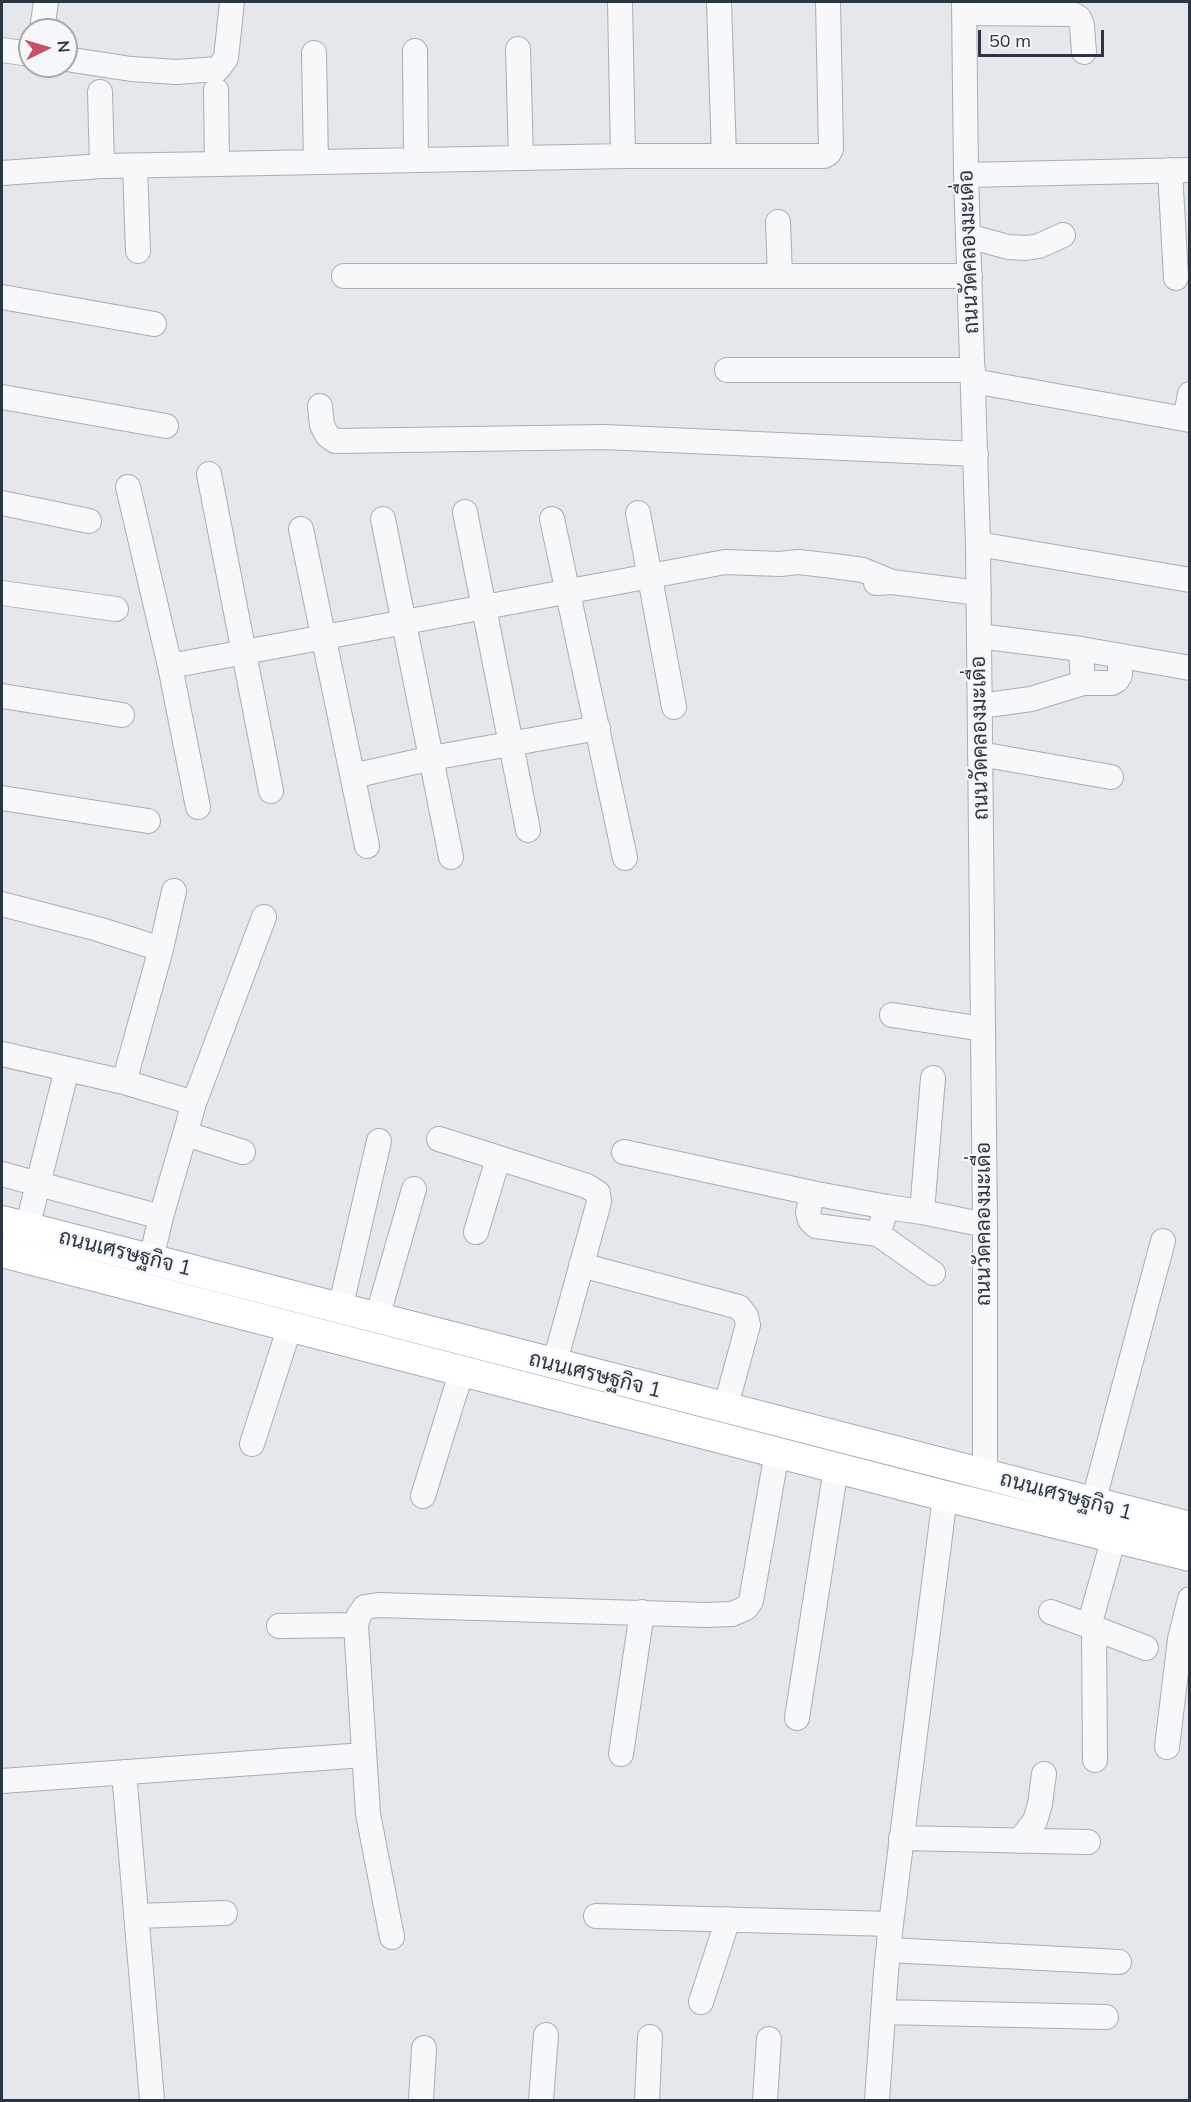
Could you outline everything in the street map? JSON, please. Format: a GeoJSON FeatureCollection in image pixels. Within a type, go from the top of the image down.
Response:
{"type":"FeatureCollection","features":[{"type":"Feature","properties":{"kind":"main road","name":"ถนนเศรษฐกิจ 1"},"geometry":{"type":"LineString","coordinates":[[14,1225],[1190,1527]]}},
{"type":"Feature","properties":{"kind":"main road","name":"ถนนเศรษฐกิจ 1"},"geometry":{"type":"LineString","coordinates":[[2,1252],[945,1496],[1190,1556]]}},
{"type":"Feature","properties":{"kind":"street"},"geometry":{"type":"LineString","coordinates":[[44,18],[46,2]]}},
{"type":"Feature","properties":{"kind":"street"},"geometry":{"type":"LineString","coordinates":[[78,61],[131,69],[176,72],[218,69],[226,58],[232,2]]}},
{"type":"Feature","properties":{"kind":"street"},"geometry":{"type":"LineString","coordinates":[[620,2],[623,156]]}},
{"type":"Feature","properties":{"kind":"street"},"geometry":{"type":"LineString","coordinates":[[718,2],[724,156]]}},
{"type":"Feature","properties":{"kind":"street"},"geometry":{"type":"LineString","coordinates":[[2,173],[102,166],[623,156],[824,156],[831,149],[828,2]]}},
{"type":"Feature","properties":{"kind":"street"},"geometry":{"type":"LineString","coordinates":[[964,7],[1072,14],[1079,18],[1082,25],[1084,52]]}},
{"type":"Feature","properties":{"kind":"street","name":"ถนนวัดคลองมะเดื่อ"},"geometry":{"type":"LineString","coordinates":[[964,7],[966,175],[979,593],[985,1474]]}},
{"type":"Feature","properties":{"kind":"street"},"geometry":{"type":"LineString","coordinates":[[518,49],[521,158]]}},
{"type":"Feature","properties":{"kind":"street"},"geometry":{"type":"LineString","coordinates":[[2,50],[18,52]]}},
{"type":"Feature","properties":{"kind":"street"},"geometry":{"type":"LineString","coordinates":[[415,51],[417,160]]}},
{"type":"Feature","properties":{"kind":"street"},"geometry":{"type":"LineString","coordinates":[[314,53],[316,162]]}},
{"type":"Feature","properties":{"kind":"street"},"geometry":{"type":"LineString","coordinates":[[216,90],[217,164]]}},
{"type":"Feature","properties":{"kind":"street"},"geometry":{"type":"LineString","coordinates":[[100,92],[102,166]]}},
{"type":"Feature","properties":{"kind":"street"},"geometry":{"type":"LineString","coordinates":[[135,166],[138,251]]}},
{"type":"Feature","properties":{"kind":"street"},"geometry":{"type":"LineString","coordinates":[[966,175],[1180,170],[1176,278]]}},
{"type":"Feature","properties":{"kind":"street"},"geometry":{"type":"LineString","coordinates":[[778,222],[780,276]]}},
{"type":"Feature","properties":{"kind":"street"},"geometry":{"type":"LineString","coordinates":[[968,236],[1008,247],[1026,248],[1039,246],[1063,235]]}},
{"type":"Feature","properties":{"kind":"street"},"geometry":{"type":"LineString","coordinates":[[344,276],[970,276]]}},
{"type":"Feature","properties":{"kind":"street"},"geometry":{"type":"LineString","coordinates":[[2,297],[154,324]]}},
{"type":"Feature","properties":{"kind":"street"},"geometry":{"type":"LineString","coordinates":[[727,370],[973,376],[1187,419],[1190,394]]}},
{"type":"Feature","properties":{"kind":"street"},"geometry":{"type":"LineString","coordinates":[[2,397],[166,426]]}},
{"type":"Feature","properties":{"kind":"street"},"geometry":{"type":"LineString","coordinates":[[320,406],[322,426],[327,435],[335,441],[604,437],[890,452],[976,454]]}},
{"type":"Feature","properties":{"kind":"street"},"geometry":{"type":"LineString","coordinates":[[209,474],[271,791]]}},
{"type":"Feature","properties":{"kind":"street"},"geometry":{"type":"LineString","coordinates":[[128,487],[170,666],[198,807]]}},
{"type":"Feature","properties":{"kind":"street"},"geometry":{"type":"LineString","coordinates":[[2,503],[89,520]]}},
{"type":"Feature","properties":{"kind":"street"},"geometry":{"type":"LineString","coordinates":[[465,512],[528,830]]}},
{"type":"Feature","properties":{"kind":"street"},"geometry":{"type":"LineString","coordinates":[[638,513],[674,707]]}},
{"type":"Feature","properties":{"kind":"street"},"geometry":{"type":"LineString","coordinates":[[383,519],[451,857]]}},
{"type":"Feature","properties":{"kind":"street"},"geometry":{"type":"LineString","coordinates":[[552,519],[625,858]]}},
{"type":"Feature","properties":{"kind":"street"},"geometry":{"type":"LineString","coordinates":[[301,529],[367,846]]}},
{"type":"Feature","properties":{"kind":"street"},"geometry":{"type":"LineString","coordinates":[[978,544],[1190,580]]}},
{"type":"Feature","properties":{"kind":"street"},"geometry":{"type":"LineString","coordinates":[[170,666],[725,562],[780,564],[798,562],[863,570],[892,582],[979,593]]}},
{"type":"Feature","properties":{"kind":"street"},"geometry":{"type":"LineString","coordinates":[[2,592],[116,609]]}},
{"type":"Feature","properties":{"kind":"street"},"geometry":{"type":"LineString","coordinates":[[979,636],[1081,649],[1190,668]]}},
{"type":"Feature","properties":{"kind":"street"},"geometry":{"type":"LineString","coordinates":[[1081,649],[1083,683]]}},
{"type":"Feature","properties":{"kind":"street"},"geometry":{"type":"LineString","coordinates":[[980,706],[1031,699],[1083,683],[1112,683],[1120,675],[1120,657]]}},
{"type":"Feature","properties":{"kind":"street"},"geometry":{"type":"LineString","coordinates":[[2,696],[122,715]]}},
{"type":"Feature","properties":{"kind":"street"},"geometry":{"type":"LineString","coordinates":[[353,776],[432,758],[598,728]]}},
{"type":"Feature","properties":{"kind":"street"},"geometry":{"type":"LineString","coordinates":[[980,754],[1111,777]]}},
{"type":"Feature","properties":{"kind":"street"},"geometry":{"type":"LineString","coordinates":[[2,798],[148,821]]}},
{"type":"Feature","properties":{"kind":"street"},"geometry":{"type":"LineString","coordinates":[[124,1082],[161,949],[174,891]]}},
{"type":"Feature","properties":{"kind":"street"},"geometry":{"type":"LineString","coordinates":[[2,904],[98,929],[161,949]]}},
{"type":"Feature","properties":{"kind":"street"},"geometry":{"type":"LineString","coordinates":[[151,1259],[194,1103],[264,916]]}},
{"type":"Feature","properties":{"kind":"street"},"geometry":{"type":"LineString","coordinates":[[892,1016],[983,1029]]}},
{"type":"Feature","properties":{"kind":"street"},"geometry":{"type":"LineString","coordinates":[[2,1054],[124,1082],[194,1103]]}},
{"type":"Feature","properties":{"kind":"street"},"geometry":{"type":"LineString","coordinates":[[14,1225],[38,1184],[67,1069]]}},
{"type":"Feature","properties":{"kind":"street"},"geometry":{"type":"LineString","coordinates":[[922,1212],[933,1078]]}},
{"type":"Feature","properties":{"kind":"street"},"geometry":{"type":"LineString","coordinates":[[186,1134],[243,1152]]}},
{"type":"Feature","properties":{"kind":"street"},"geometry":{"type":"LineString","coordinates":[[439,1139],[587,1186],[598,1193],[599,1202],[554,1365]]}},
{"type":"Feature","properties":{"kind":"street"},"geometry":{"type":"LineString","coordinates":[[340,1308],[379,1141]]}},
{"type":"Feature","properties":{"kind":"street"},"geometry":{"type":"LineString","coordinates":[[624,1152],[812,1193],[985,1225]]}},
{"type":"Feature","properties":{"kind":"street"},"geometry":{"type":"LineString","coordinates":[[476,1232],[498,1159]]}},
{"type":"Feature","properties":{"kind":"street"},"geometry":{"type":"LineString","coordinates":[[2,1174],[161,1216]]}},
{"type":"Feature","properties":{"kind":"street"},"geometry":{"type":"LineString","coordinates":[[377,1318],[414,1190]]}},
{"type":"Feature","properties":{"kind":"street"},"geometry":{"type":"LineString","coordinates":[[812,1193],[808,1213],[810,1220],[816,1226],[878,1234],[933,1273]]}},
{"type":"Feature","properties":{"kind":"street"},"geometry":{"type":"LineString","coordinates":[[878,1234],[887,1207]]}},
{"type":"Feature","properties":{"kind":"street"},"geometry":{"type":"LineString","coordinates":[[1093,1503],[1163,1241]]}},
{"type":"Feature","properties":{"kind":"street"},"geometry":{"type":"LineString","coordinates":[[581,1265],[739,1307],[746,1316],[748,1325],[725,1409]]}},
{"type":"Feature","properties":{"kind":"street"},"geometry":{"type":"LineString","coordinates":[[252,1444],[290,1326]]}},
{"type":"Feature","properties":{"kind":"street"},"geometry":{"type":"LineString","coordinates":[[423,1496],[462,1370]]}},
{"type":"Feature","properties":{"kind":"street"},"geometry":{"type":"LineString","coordinates":[[392,1937],[368,1814],[356,1625],[365,1607],[378,1605],[732,1614],[746,1608],[751,1601],[777,1452]]}},
{"type":"Feature","properties":{"kind":"street"},"geometry":{"type":"LineString","coordinates":[[797,1718],[836,1468]]}},
{"type":"Feature","properties":{"kind":"street"},"geometry":{"type":"LineString","coordinates":[[877,2100],[888,1950],[945,1496]]}},
{"type":"Feature","properties":{"kind":"street"},"geometry":{"type":"LineString","coordinates":[[1095,1760],[1091,1627],[1114,1537]]}},
{"type":"Feature","properties":{"kind":"street"},"geometry":{"type":"LineString","coordinates":[[1167,1747],[1190,1599]]}},
{"type":"Feature","properties":{"kind":"street"},"geometry":{"type":"LineString","coordinates":[[621,1754],[642,1612]]}},
{"type":"Feature","properties":{"kind":"street"},"geometry":{"type":"LineString","coordinates":[[1050,1612],[1146,1648]]}},
{"type":"Feature","properties":{"kind":"street"},"geometry":{"type":"LineString","coordinates":[[279,1626],[356,1625]]}},
{"type":"Feature","properties":{"kind":"street"},"geometry":{"type":"LineString","coordinates":[[2,1781],[364,1755]]}},
{"type":"Feature","properties":{"kind":"street"},"geometry":{"type":"LineString","coordinates":[[124,1772],[152,2100]]}},
{"type":"Feature","properties":{"kind":"street"},"geometry":{"type":"LineString","coordinates":[[1019,1841],[1035,1821],[1044,1774]]}},
{"type":"Feature","properties":{"kind":"street"},"geometry":{"type":"LineString","coordinates":[[902,1838],[1088,1842]]}},
{"type":"Feature","properties":{"kind":"street"},"geometry":{"type":"LineString","coordinates":[[136,1916],[225,1912]]}},
{"type":"Feature","properties":{"kind":"street"},"geometry":{"type":"LineString","coordinates":[[597,1916],[891,1924]]}},
{"type":"Feature","properties":{"kind":"street"},"geometry":{"type":"LineString","coordinates":[[701,2002],[729,1919]]}},
{"type":"Feature","properties":{"kind":"street"},"geometry":{"type":"LineString","coordinates":[[888,1950],[1119,1962]]}},
{"type":"Feature","properties":{"kind":"street"},"geometry":{"type":"LineString","coordinates":[[883,2012],[1106,2017]]}},
{"type":"Feature","properties":{"kind":"street"},"geometry":{"type":"LineString","coordinates":[[541,2100],[546,2035]]}},
{"type":"Feature","properties":{"kind":"street"},"geometry":{"type":"LineString","coordinates":[[647,2100],[650,2037]]}},
{"type":"Feature","properties":{"kind":"street"},"geometry":{"type":"LineString","coordinates":[[765,2100],[769,2039]]}},
{"type":"Feature","properties":{"kind":"street"},"geometry":{"type":"LineString","coordinates":[[421,2100],[424,2048]]}}]}
